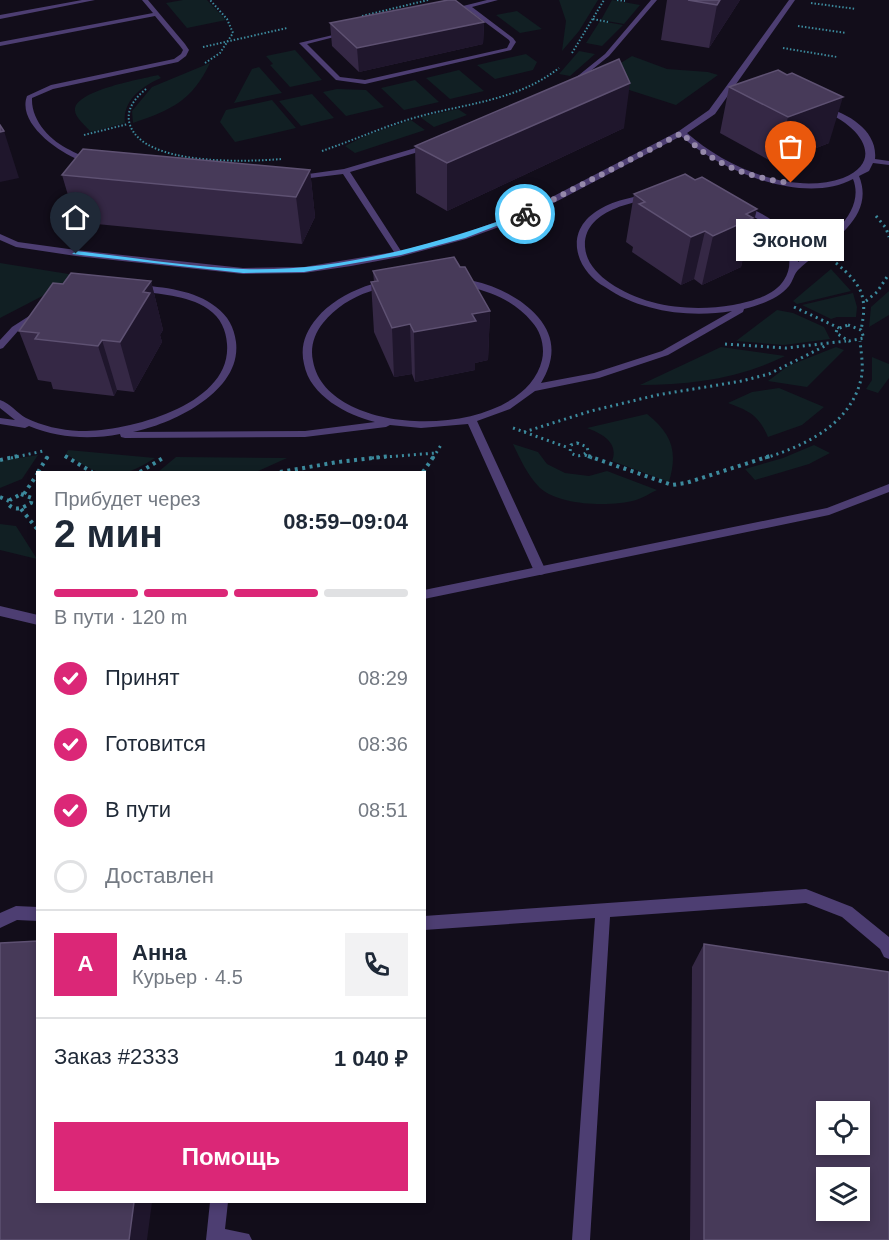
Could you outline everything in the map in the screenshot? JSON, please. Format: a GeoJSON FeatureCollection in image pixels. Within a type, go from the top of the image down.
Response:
{"type":"FeatureCollection","features":[{"type":"Feature","properties":{"kind":"street"},"geometry":{"type":"LineString","coordinates":[[0,17],[92,0]]}},
{"type":"Feature","properties":{"kind":"street"},"geometry":{"type":"LineString","coordinates":[[100,165],[68,153],[42,134],[27,103],[28,97],[51,87],[176,61],[184,55],[186,50],[183,45],[145,0]]}},
{"type":"Feature","properties":{"kind":"street"},"geometry":{"type":"LineString","coordinates":[[444,11],[495,0]]}},
{"type":"Feature","properties":{"kind":"street"},"geometry":{"type":"LineString","coordinates":[[573,82],[592,70],[607,55],[654,0]]}},
{"type":"Feature","properties":{"kind":"street"},"geometry":{"type":"LineString","coordinates":[[712,112],[792,0]]}},
{"type":"Feature","properties":{"kind":"street"},"geometry":{"type":"LineString","coordinates":[[352,31],[302,43],[338,79],[357,83],[504,51],[512,46],[510,39],[467,6]]}},
{"type":"Feature","properties":{"kind":"street"},"geometry":{"type":"LineString","coordinates":[[0,44],[157,14]]}},
{"type":"Feature","properties":{"kind":"street"},"geometry":{"type":"LineString","coordinates":[[743,71],[751,77]]}},
{"type":"Feature","properties":{"kind":"street"},"geometry":{"type":"LineString","coordinates":[[0,237],[16,244],[52,250],[243,271],[304,270],[399,254],[463,237],[526,214],[682,133],[712,112],[729,105]]}},
{"type":"Feature","properties":{"kind":"street"},"geometry":{"type":"LineString","coordinates":[[682,133],[693,146],[724,165],[755,177],[809,184],[842,180],[866,169],[873,161],[876,146],[866,130],[844,116],[815,106]]}},
{"type":"Feature","properties":{"kind":"street"},"geometry":{"type":"LineString","coordinates":[[288,178],[345,171],[439,142]]}},
{"type":"Feature","properties":{"kind":"street"},"geometry":{"type":"LineString","coordinates":[[873,161],[889,164]]}},
{"type":"Feature","properties":{"kind":"street"},"geometry":{"type":"LineString","coordinates":[[345,171],[399,254]]}},
{"type":"Feature","properties":{"kind":"street"},"geometry":{"type":"LineString","coordinates":[[793,270],[825,247],[840,231],[860,197],[860,188],[855,175]]}},
{"type":"Feature","properties":{"kind":"street"},"geometry":{"type":"LineString","coordinates":[[532,388],[596,376],[665,352],[778,290],[788,280],[793,270],[794,258],[790,247],[773,226],[743,209],[706,198],[667,195],[631,200],[601,212],[584,230],[580,241],[585,263],[607,285],[623,294],[652,304],[685,310],[707,311],[748,305]]}},
{"type":"Feature","properties":{"kind":"street"},"geometry":{"type":"LineString","coordinates":[[425,279],[468,283],[506,296],[522,305],[543,330],[548,344],[548,359],[543,374],[517,401],[471,420],[423,426],[397,423],[372,418],[332,398],[319,385],[310,370],[307,355],[308,342],[322,317],[349,297],[384,284],[425,279]]}},
{"type":"Feature","properties":{"kind":"street"},"geometry":{"type":"LineString","coordinates":[[88,434],[139,427],[184,409],[217,384],[227,369],[232,355],[229,328],[221,316],[207,305],[176,292],[124,288]]}},
{"type":"Feature","properties":{"kind":"street"},"geometry":{"type":"LineString","coordinates":[[0,346],[15,329],[49,307]]}},
{"type":"Feature","properties":{"kind":"street"},"geometry":{"type":"LineString","coordinates":[[0,403],[22,420],[41,428]]}},
{"type":"Feature","properties":{"kind":"street"},"geometry":{"type":"LineString","coordinates":[[471,420],[540,571]]}},
{"type":"Feature","properties":{"kind":"street"},"geometry":{"type":"LineString","coordinates":[[0,421],[63,433],[193,436],[305,434],[397,423]]}},
{"type":"Feature","properties":{"kind":"street"},"geometry":{"type":"LineString","coordinates":[[426,595],[829,511],[889,488]]}},
{"type":"Feature","properties":{"kind":"street"},"geometry":{"type":"LineString","coordinates":[[0,611],[36,620]]}},
{"type":"Feature","properties":{"kind":"street"},"geometry":{"type":"LineString","coordinates":[[426,923],[806,896],[847,912],[886,944],[889,952]]}},
{"type":"Feature","properties":{"kind":"street"},"geometry":{"type":"LineString","coordinates":[[580,1240],[603,910]]}},
{"type":"Feature","properties":{"kind":"street"},"geometry":{"type":"LineString","coordinates":[[0,921],[16,914],[36,914]]}},
{"type":"Feature","properties":{"kind":"street"},"geometry":{"type":"LineString","coordinates":[[219,1203],[215,1238],[243,1240]]}},
{"type":"Feature","properties":{"kind":"path"},"geometry":{"type":"LineString","coordinates":[[203,64],[220,53],[233,33],[232,24],[210,0]]}},
{"type":"Feature","properties":{"kind":"path"},"geometry":{"type":"LineString","coordinates":[[318,152],[419,116],[491,101],[532,88],[558,69],[573,52],[604,0]]}},
{"type":"Feature","properties":{"kind":"path"},"geometry":{"type":"LineString","coordinates":[[792,0],[856,9]]}},
{"type":"Feature","properties":{"kind":"path"},"geometry":{"type":"LineString","coordinates":[[776,23],[846,33]]}},
{"type":"Feature","properties":{"kind":"path"},"geometry":{"type":"LineString","coordinates":[[229,41],[292,27]]}},
{"type":"Feature","properties":{"kind":"path"},"geometry":{"type":"LineString","coordinates":[[761,45],[837,57]]}},
{"type":"Feature","properties":{"kind":"path"},"geometry":{"type":"LineString","coordinates":[[152,85],[134,101],[128,111],[128,124],[134,135],[149,146],[200,159],[289,158]]}},
{"type":"Feature","properties":{"kind":"path"},"geometry":{"type":"LineString","coordinates":[[54,143],[128,124]]}},
{"type":"Feature","properties":{"kind":"path"},"geometry":{"type":"LineString","coordinates":[[870,212],[880,218],[889,237]]}},
{"type":"Feature","properties":{"kind":"path"},"geometry":{"type":"LineString","coordinates":[[52,250],[80,213]]}},
{"type":"Feature","properties":{"kind":"path"},"geometry":{"type":"LineString","coordinates":[[833,261],[855,278],[864,292],[867,308],[861,330]]}},
{"type":"Feature","properties":{"kind":"path"},"geometry":{"type":"LineString","coordinates":[[866,301],[877,292],[889,274]]}},
{"type":"Feature","properties":{"kind":"path"},"geometry":{"type":"LineString","coordinates":[[785,303],[839,328]]}},
{"type":"Feature","properties":{"kind":"path"},"geometry":{"type":"LineString","coordinates":[[509,426],[568,448],[574,455],[585,455],[674,486],[713,472],[776,456],[812,440],[838,423],[855,400],[863,376],[860,341],[864,334],[861,330],[848,325],[839,328],[836,333],[846,340]]}},
{"type":"Feature","properties":{"kind":"path"},"geometry":{"type":"LineString","coordinates":[[719,344],[771,350],[826,345],[846,340],[860,341]]}},
{"type":"Feature","properties":{"kind":"path"},"geometry":{"type":"LineString","coordinates":[[524,432],[591,411],[657,395],[742,381],[769,374],[826,345]]}},
{"type":"Feature","properties":{"kind":"path"},"geometry":{"type":"LineString","coordinates":[[424,471],[442,444]]}},
{"type":"Feature","properties":{"kind":"path"},"geometry":{"type":"LineString","coordinates":[[568,448],[571,445],[583,444],[588,451],[585,455]]}},
{"type":"Feature","properties":{"kind":"path"},"geometry":{"type":"LineString","coordinates":[[0,460],[52,450]]}},
{"type":"Feature","properties":{"kind":"path"},"geometry":{"type":"LineString","coordinates":[[60,452],[90,471]]}},
{"type":"Feature","properties":{"kind":"path"},"geometry":{"type":"LineString","coordinates":[[284,471],[360,458],[436,453]]}},
{"type":"Feature","properties":{"kind":"path"},"geometry":{"type":"LineString","coordinates":[[142,471],[164,456]]}},
{"type":"Feature","properties":{"kind":"path"},"geometry":{"type":"LineString","coordinates":[[24,494],[36,476]]}},
{"type":"Feature","properties":{"kind":"path"},"geometry":{"type":"LineString","coordinates":[[0,497],[9,501],[12,508],[21,509],[29,504],[32,498],[24,494],[15,495],[9,501]]}},
{"type":"Feature","properties":{"kind":"path"},"geometry":{"type":"LineString","coordinates":[[29,504],[36,504]]}},
{"type":"Feature","properties":{"kind":"path"},"geometry":{"type":"LineString","coordinates":[[21,509],[36,528]]}},
{"type":"Feature","properties":{"kind":"shaded area"},"geometry":{"type":"Polygon","coordinates":[[[207,0],[226,20],[187,28],[166,3],[207,0]]]}},
{"type":"Feature","properties":{"kind":"shaded area"},"geometry":{"type":"Polygon","coordinates":[[[559,0],[598,0],[579,31],[562,51],[566,21],[559,0]]]}},
{"type":"Feature","properties":{"kind":"shaded area"},"geometry":{"type":"Polygon","coordinates":[[[612,0],[640,5],[624,24],[601,20],[612,0]]]}},
{"type":"Feature","properties":{"kind":"shaded area"},"geometry":{"type":"Polygon","coordinates":[[[517,11],[542,29],[520,33],[496,15],[517,11]]]}},
{"type":"Feature","properties":{"kind":"shaded area"},"geometry":{"type":"Polygon","coordinates":[[[600,21],[623,25],[602,46],[586,43],[600,21]]]}},
{"type":"Feature","properties":{"kind":"shaded area"},"geometry":{"type":"Polygon","coordinates":[[[295,50],[322,80],[290,87],[270,65],[273,64],[266,56],[295,50]]]}},
{"type":"Feature","properties":{"kind":"shaded area"},"geometry":{"type":"Polygon","coordinates":[[[579,51],[595,54],[570,76],[559,74],[579,51]]]}},
{"type":"Feature","properties":{"kind":"shaded area"},"geometry":{"type":"Polygon","coordinates":[[[526,54],[537,62],[533,70],[495,79],[477,65],[526,54]]]}},
{"type":"Feature","properties":{"kind":"shaded area"},"geometry":{"type":"Polygon","coordinates":[[[632,56],[667,69],[708,72],[718,75],[676,105],[595,79],[632,56]]]}},
{"type":"Feature","properties":{"kind":"shaded area"},"geometry":{"type":"Polygon","coordinates":[[[210,63],[196,87],[188,95],[169,108],[133,123],[132,111],[152,87],[210,63]]]}},
{"type":"Feature","properties":{"kind":"shaded area"},"geometry":{"type":"Polygon","coordinates":[[[259,67],[282,93],[234,103],[252,69],[259,67]]]}},
{"type":"Feature","properties":{"kind":"shaded area"},"geometry":{"type":"Polygon","coordinates":[[[459,70],[484,91],[450,99],[426,78],[459,70]]]}},
{"type":"Feature","properties":{"kind":"shaded area"},"geometry":{"type":"Polygon","coordinates":[[[158,75],[161,78],[140,90],[130,101],[125,123],[91,132],[76,115],[75,109],[78,102],[87,96],[111,86],[158,75]]]}},
{"type":"Feature","properties":{"kind":"shaded area"},"geometry":{"type":"Polygon","coordinates":[[[415,80],[439,102],[404,110],[381,88],[415,80]]]}},
{"type":"Feature","properties":{"kind":"shaded area"},"geometry":{"type":"Polygon","coordinates":[[[337,89],[366,90],[384,107],[346,116],[323,92],[337,89]]]}},
{"type":"Feature","properties":{"kind":"shaded area"},"geometry":{"type":"Polygon","coordinates":[[[312,94],[334,118],[301,126],[279,101],[312,94]]]}},
{"type":"Feature","properties":{"kind":"shaded area"},"geometry":{"type":"Polygon","coordinates":[[[272,100],[296,128],[235,142],[220,122],[226,110],[272,100]]]}},
{"type":"Feature","properties":{"kind":"shaded area"},"geometry":{"type":"Polygon","coordinates":[[[458,109],[467,115],[434,127],[420,117],[458,109]]]}},
{"type":"Feature","properties":{"kind":"shaded area"},"geometry":{"type":"Polygon","coordinates":[[[411,120],[425,130],[355,153],[345,146],[367,135],[411,120]]]}},
{"type":"Feature","properties":{"kind":"shaded area"},"geometry":{"type":"Polygon","coordinates":[[[0,263],[81,276],[0,318],[0,263]]]}},
{"type":"Feature","properties":{"kind":"shaded area"},"geometry":{"type":"Polygon","coordinates":[[[831,269],[851,291],[797,304],[793,301],[831,269]]]}},
{"type":"Feature","properties":{"kind":"shaded area"},"geometry":{"type":"Polygon","coordinates":[[[889,291],[889,315],[869,327],[871,307],[889,291]]]}},
{"type":"Feature","properties":{"kind":"shaded area"},"geometry":{"type":"Polygon","coordinates":[[[853,293],[857,307],[856,317],[831,319],[802,305],[853,293]]]}},
{"type":"Feature","properties":{"kind":"shaded area"},"geometry":{"type":"Polygon","coordinates":[[[777,310],[793,313],[824,327],[830,339],[784,345],[736,341],[777,310]]]}},
{"type":"Feature","properties":{"kind":"shaded area"},"geometry":{"type":"Polygon","coordinates":[[[721,347],[785,356],[750,370],[714,379],[678,384],[640,385],[721,347]]]}},
{"type":"Feature","properties":{"kind":"shaded area"},"geometry":{"type":"Polygon","coordinates":[[[836,347],[844,350],[807,387],[768,381],[788,366],[836,347]]]}},
{"type":"Feature","properties":{"kind":"shaded area"},"geometry":{"type":"Polygon","coordinates":[[[872,357],[889,364],[889,378],[878,393],[866,389],[872,380],[872,357]]]}},
{"type":"Feature","properties":{"kind":"shaded area"},"geometry":{"type":"Polygon","coordinates":[[[779,388],[824,407],[802,425],[768,437],[753,415],[728,403],[752,392],[779,388]]]}},
{"type":"Feature","properties":{"kind":"shaded area"},"geometry":{"type":"Polygon","coordinates":[[[647,414],[662,429],[671,444],[673,461],[669,482],[612,461],[613,449],[608,440],[587,428],[647,414]]]}},
{"type":"Feature","properties":{"kind":"shaded area"},"geometry":{"type":"Polygon","coordinates":[[[513,444],[538,452],[547,464],[565,473],[589,476],[607,471],[657,490],[636,500],[613,504],[573,502],[560,498],[540,488],[525,467],[513,444]]]}},
{"type":"Feature","properties":{"kind":"shaded area"},"geometry":{"type":"Polygon","coordinates":[[[814,445],[830,453],[809,464],[755,480],[745,469],[783,458],[814,445]]]}},
{"type":"Feature","properties":{"kind":"shaded area"},"geometry":{"type":"Polygon","coordinates":[[[68,450],[155,458],[130,471],[97,471],[66,454],[68,450]]]}},
{"type":"Feature","properties":{"kind":"shaded area"},"geometry":{"type":"Polygon","coordinates":[[[38,455],[22,479],[0,488],[0,461],[38,455]]]}},
{"type":"Feature","properties":{"kind":"shaded area"},"geometry":{"type":"Polygon","coordinates":[[[176,457],[287,458],[258,471],[159,471],[176,457]]]}},
{"type":"Feature","properties":{"kind":"shaded area"},"geometry":{"type":"Polygon","coordinates":[[[0,524],[16,526],[36,559],[0,550],[0,524]]]}},
{"type":"Feature","properties":{"kind":"building"},"geometry":{"type":"Polygon","coordinates":[[[455,0],[484,22],[357,48],[330,23],[455,0]]]}},
{"type":"Feature","properties":{"kind":"building"},"geometry":{"type":"Polygon","coordinates":[[[688,0],[720,0],[717,5],[688,0]]]}},
{"type":"Feature","properties":{"kind":"building"},"geometry":{"type":"Polygon","coordinates":[[[619,59],[630,83],[447,163],[415,146],[619,59]]]}},
{"type":"Feature","properties":{"kind":"building"},"geometry":{"type":"Polygon","coordinates":[[[778,70],[787,75],[792,73],[843,97],[788,117],[729,87],[778,70]]]}},
{"type":"Feature","properties":{"kind":"building"},"geometry":{"type":"Polygon","coordinates":[[[83,149],[310,170],[296,197],[62,175],[83,149]]]}},
{"type":"Feature","properties":{"kind":"building"},"geometry":{"type":"Polygon","coordinates":[[[685,174],[695,180],[702,177],[757,209],[746,214],[753,218],[713,236],[705,231],[691,237],[639,204],[645,202],[634,194],[685,174]]]}},
{"type":"Feature","properties":{"kind":"building"},"geometry":{"type":"Polygon","coordinates":[[[454,257],[460,267],[465,267],[490,311],[472,314],[476,321],[414,332],[410,324],[392,328],[371,282],[378,281],[373,271],[454,257]]]}},
{"type":"Feature","properties":{"kind":"building"},"geometry":{"type":"Polygon","coordinates":[[[71,273],[151,281],[143,292],[150,293],[120,342],[102,340],[98,346],[35,339],[39,333],[19,331],[53,283],[63,284],[71,273]]]}},
{"type":"Feature","properties":{"kind":"building"},"geometry":{"type":"Polygon","coordinates":[[[36,941],[36,1203],[134,1203],[129,1240],[0,1240],[0,943],[36,941]]]}},
{"type":"Feature","properties":{"kind":"building"},"geometry":{"type":"Polygon","coordinates":[[[704,944],[889,972],[889,1240],[704,1240],[704,944]]]}},
{"type":"Feature","properties":{"kind":"way so far"},"geometry":{"type":"LineString","coordinates":[[525,214],[682,133],[693,146],[738,172],[772,181],[791,183]]}},
{"type":"Feature","properties":{"kind":"place","name":"Эконом"},"geometry":{"type":"Point","coordinates":[791,183]}},
{"type":"Feature","properties":{"kind":"route"},"geometry":{"type":"LineString","coordinates":[[76,254],[243,271],[304,270],[399,254],[463,237],[525,214]]}}]}
